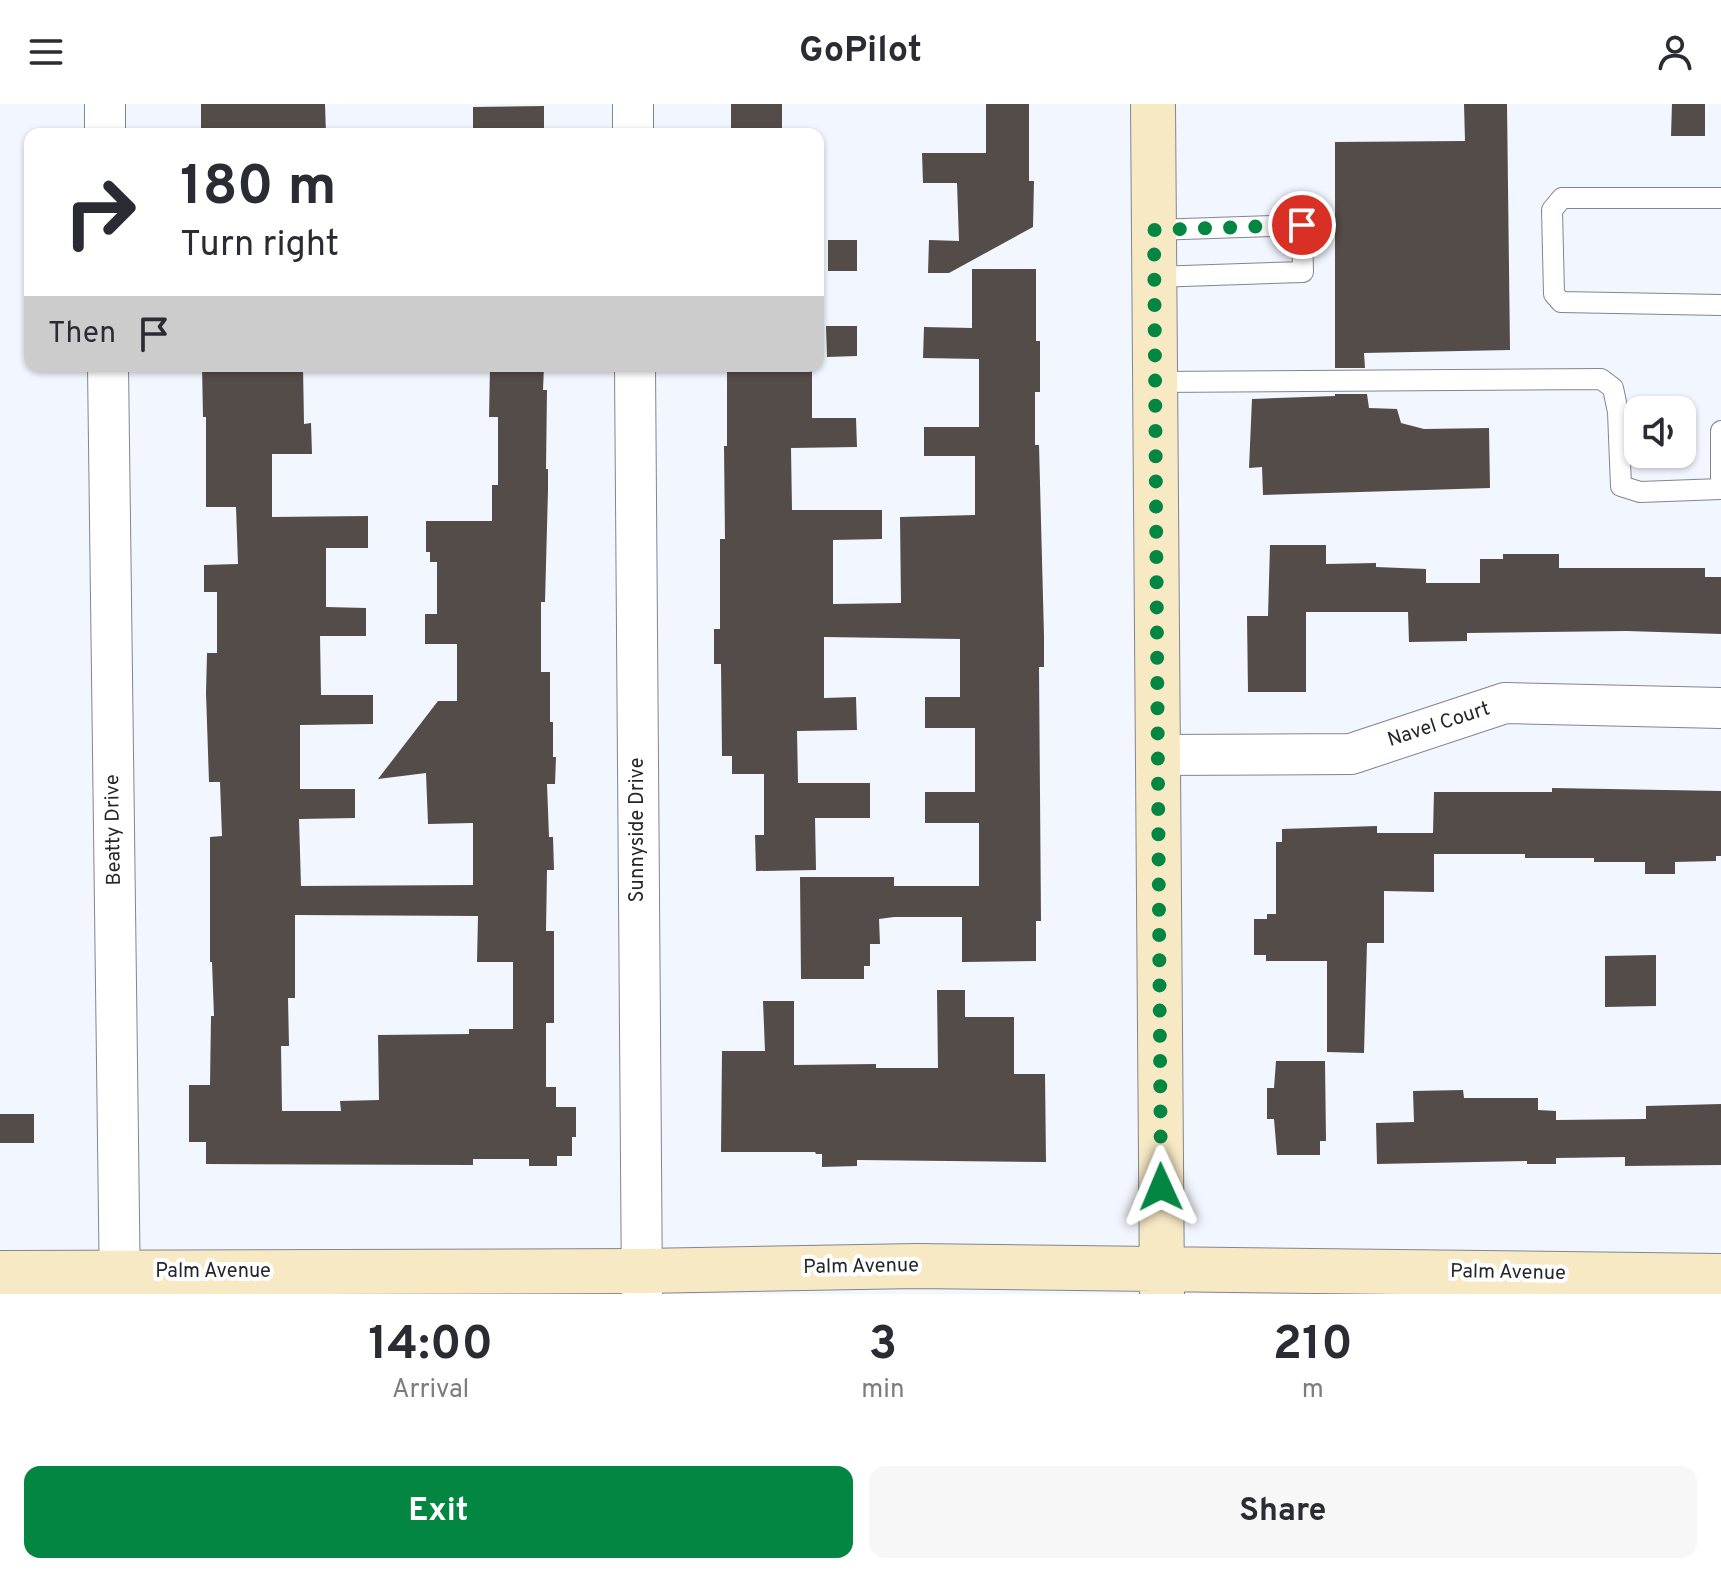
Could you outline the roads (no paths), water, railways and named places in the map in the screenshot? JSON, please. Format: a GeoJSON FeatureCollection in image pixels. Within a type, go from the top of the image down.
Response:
{"type":"FeatureCollection","features":[{"type":"Feature","properties":{"kind":"street"},"geometry":{"type":"LineString","coordinates":[[105,104],[105,128]]}},
{"type":"Feature","properties":{"kind":"street"},"geometry":{"type":"LineString","coordinates":[[633,104],[633,128]]}},
{"type":"Feature","properties":{"kind":"street"},"geometry":{"type":"LineString","coordinates":[[1153,104],[1162,1281]]}},
{"type":"Feature","properties":{"kind":"street","name":"Beatty Drive"},"geometry":{"type":"LineString","coordinates":[[108,372],[120,1283]]}},
{"type":"Feature","properties":{"kind":"street","name":"Sunnyside Drive"},"geometry":{"type":"LineString","coordinates":[[635,372],[642,1282]]}},
{"type":"Feature","properties":{"kind":"street","name":"Navel Court"},"geometry":{"type":"LineString","coordinates":[[1157,755],[1351,754],[1505,703],[1721,708]]}},
{"type":"Feature","properties":{"kind":"street","name":"Palm Avenue"},"geometry":{"type":"LineString","coordinates":[[0,1273],[120,1283],[642,1282],[917,1273],[1162,1281],[1721,1276]]}},
{"type":"Feature","properties":{"kind":"lane"},"geometry":{"type":"LineString","coordinates":[[1721,198],[1562,198],[1552,210],[1554,294],[1561,302],[1721,305]]}},
{"type":"Feature","properties":{"kind":"lane"},"geometry":{"type":"LineString","coordinates":[[1154,230],[1302,225],[1303,272],[1154,277]]}},
{"type":"Feature","properties":{"kind":"lane"},"geometry":{"type":"LineString","coordinates":[[1154,382],[1601,379],[1613,388],[1618,412],[1621,486],[1640,492],[1721,489],[1721,431]]}}]}
